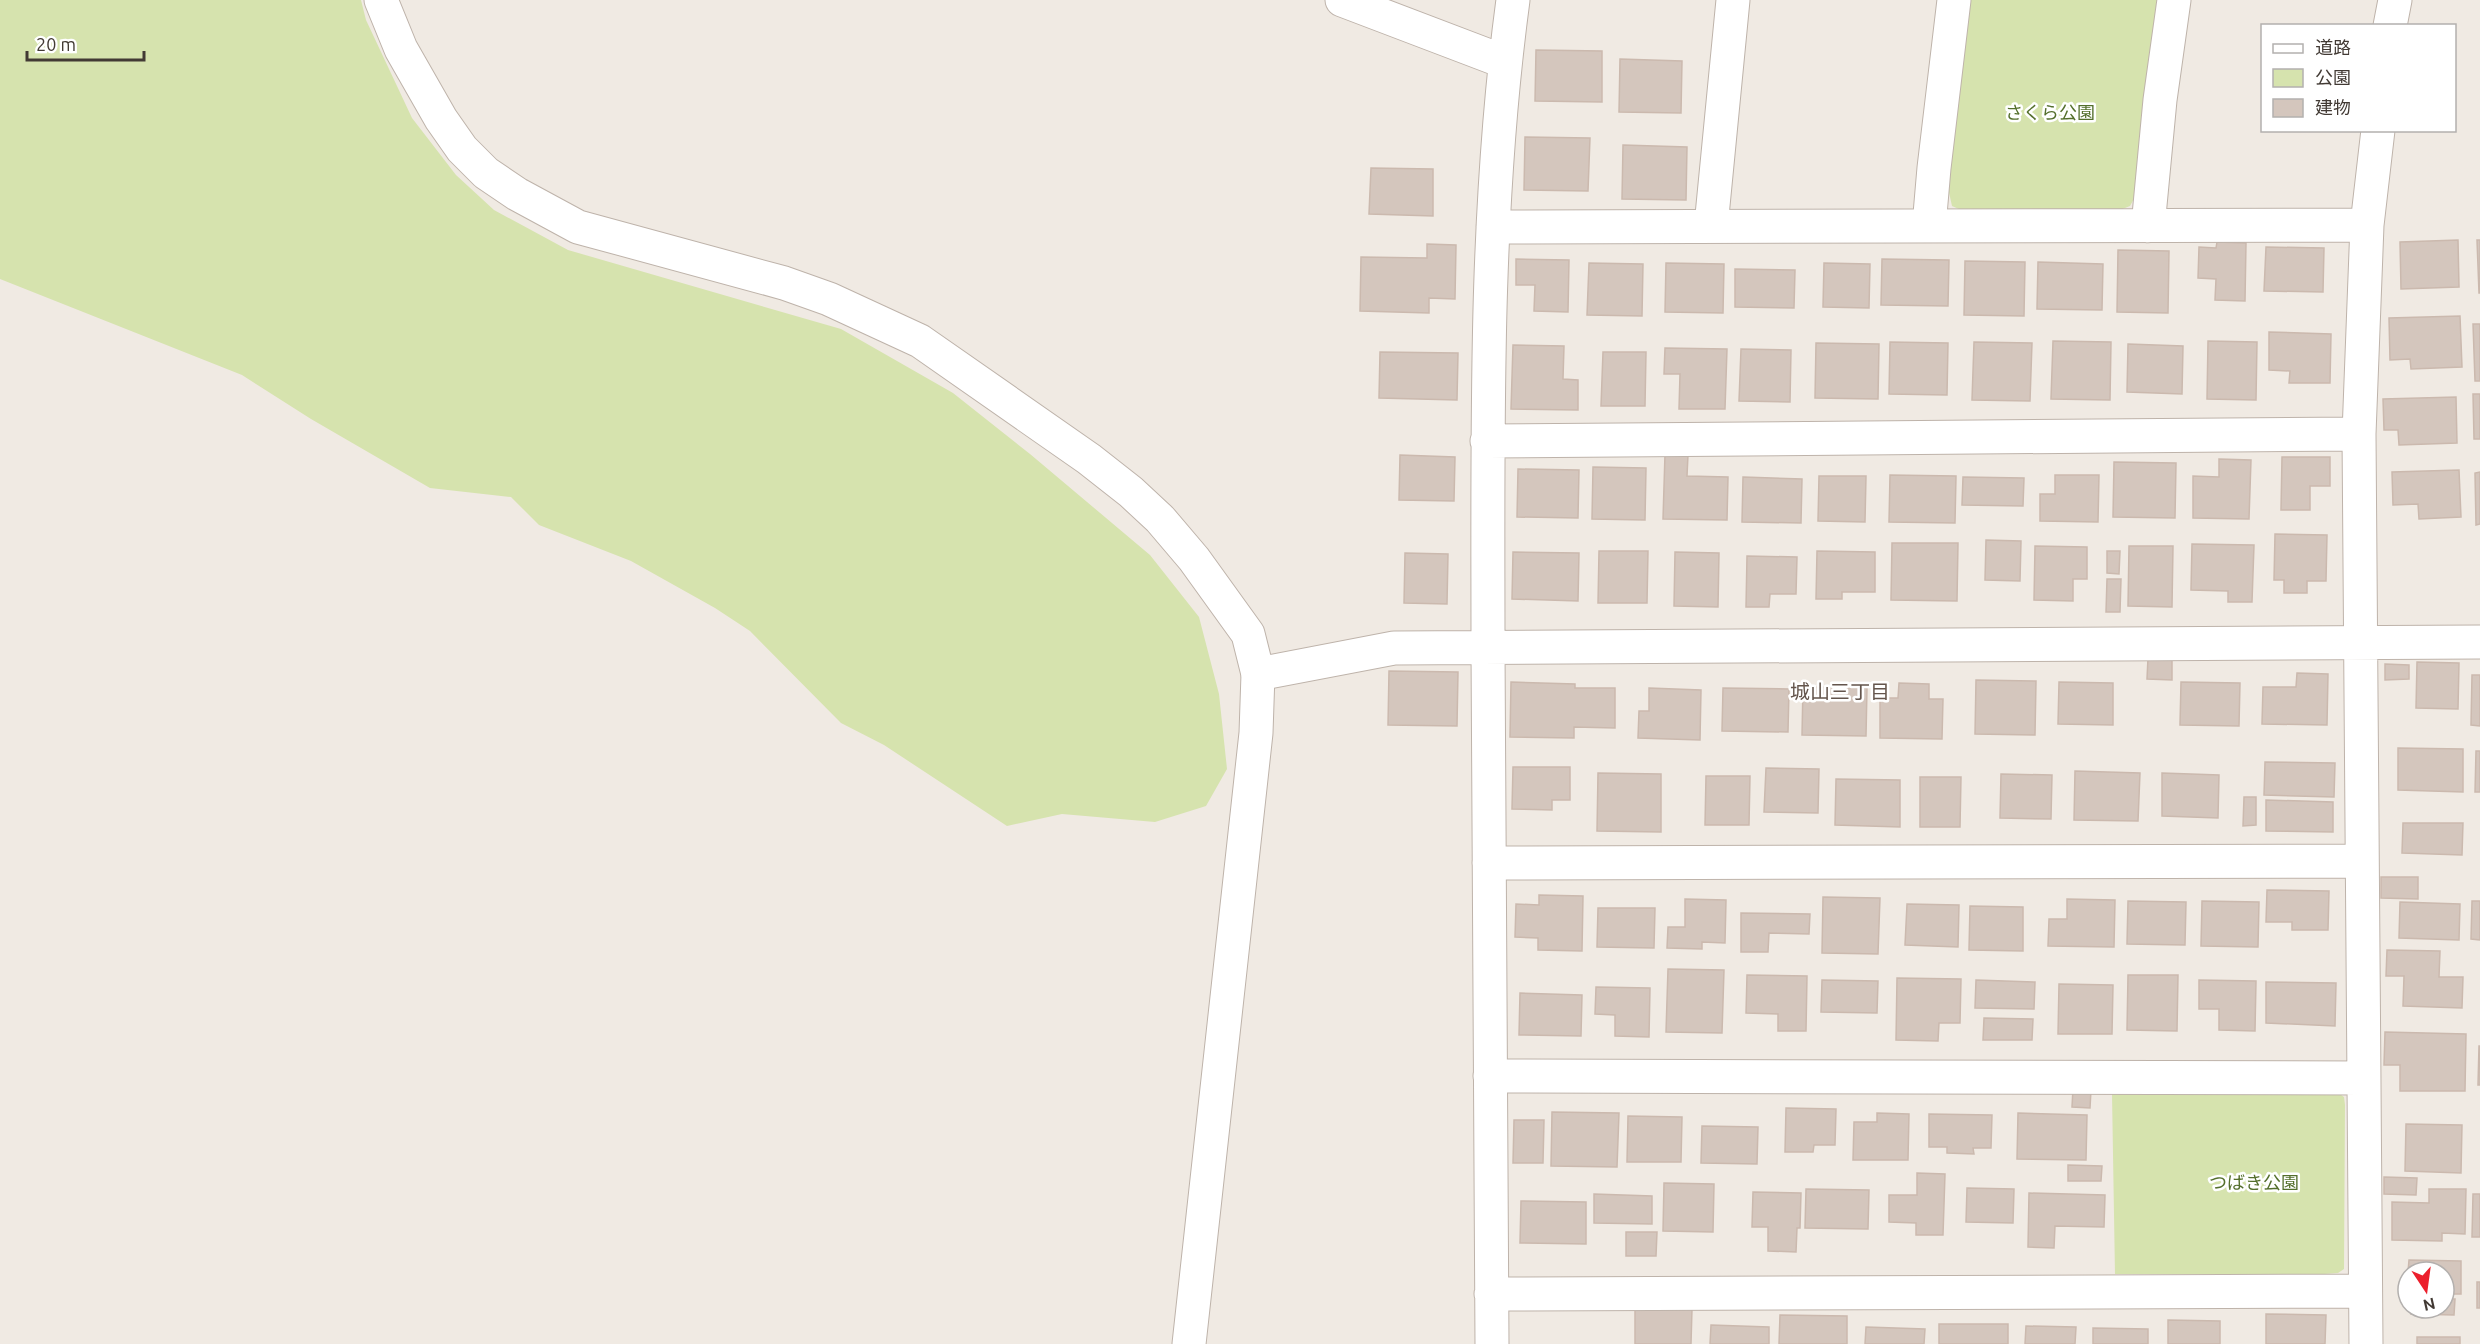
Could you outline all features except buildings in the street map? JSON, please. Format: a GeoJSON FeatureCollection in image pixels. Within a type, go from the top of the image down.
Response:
{"type":"FeatureCollection","features":[{"type":"Feature","properties":{"kind":"street"},"geometry":{"type":"LineString","coordinates":[[381,0],[401,50],[441,119],[462,149],[486,173],[517,194],[578,227],[784,283],[829,299],[921,341],[1089,459],[1131,492],[1160,519],[1194,559],[1248,634],[1258,674],[1250,792],[1188,1344]]}},
{"type":"Feature","properties":{"kind":"street"},"geometry":{"type":"LineString","coordinates":[[1342,0],[1505,62]]}},
{"type":"Feature","properties":{"kind":"street"},"geometry":{"type":"LineString","coordinates":[[1492,1344],[1487,441],[1492,227],[1505,62],[1513,0]]}},
{"type":"Feature","properties":{"kind":"street"},"geometry":{"type":"LineString","coordinates":[[1712,226],[1733,0]]}},
{"type":"Feature","properties":{"kind":"street"},"geometry":{"type":"LineString","coordinates":[[1929,226],[1954,0]]}},
{"type":"Feature","properties":{"kind":"street"},"geometry":{"type":"LineString","coordinates":[[2148,226],[2160,100],[2174,0]]}},
{"type":"Feature","properties":{"kind":"street"},"geometry":{"type":"LineString","coordinates":[[2390,24],[2395,0]]}},
{"type":"Feature","properties":{"kind":"street"},"geometry":{"type":"LineString","coordinates":[[2366,1344],[2359,434],[2367,225],[2378,132]]}},
{"type":"Feature","properties":{"kind":"street"},"geometry":{"type":"LineString","coordinates":[[1492,227],[2367,225]]}},
{"type":"Feature","properties":{"kind":"street"},"geometry":{"type":"LineString","coordinates":[[1487,441],[2359,434]]}},
{"type":"Feature","properties":{"kind":"street"},"geometry":{"type":"LineString","coordinates":[[1258,674],[1394,648],[2480,642]]}},
{"type":"Feature","properties":{"kind":"street"},"geometry":{"type":"LineString","coordinates":[[1489,863],[2361,861]]}},
{"type":"Feature","properties":{"kind":"street"},"geometry":{"type":"LineString","coordinates":[[1490,1076],[2364,1078]]}},
{"type":"Feature","properties":{"kind":"street"},"geometry":{"type":"LineString","coordinates":[[1491,1294],[2365,1291]]}},
{"type":"Feature","properties":{"kind":"green space"},"geometry":{"type":"Polygon","coordinates":[[[0,0],[361,0],[366,20],[412,118],[456,175],[494,210],[568,250],[841,329],[953,393],[1150,555],[1199,617],[1219,694],[1227,769],[1206,806],[1155,822],[1062,814],[1007,826],[884,745],[841,723],[750,631],[715,608],[631,561],[539,525],[511,497],[430,488],[311,419],[242,375],[0,279],[0,0]]]}},
{"type":"Feature","properties":{"kind":"green space","name":"さくら公園"},"geometry":{"type":"Polygon","coordinates":[[[1971,0],[2157,0],[2143,102],[2135,197],[2130,206],[2120,210],[1961,210],[1952,206],[1948,188],[1971,0]]]}},
{"type":"Feature","properties":{"kind":"green space","name":"つばき公園"},"geometry":{"type":"Polygon","coordinates":[[[2334,1090],[2344,1097],[2345,1105],[2344,1269],[2338,1273],[2325,1274],[2115,1274],[2112,1094],[2334,1090]]]}},
{"type":"Feature","properties":{"kind":"district","name":"城山三丁目"},"geometry":{"type":"Point","coordinates":[1840,692]}}]}
